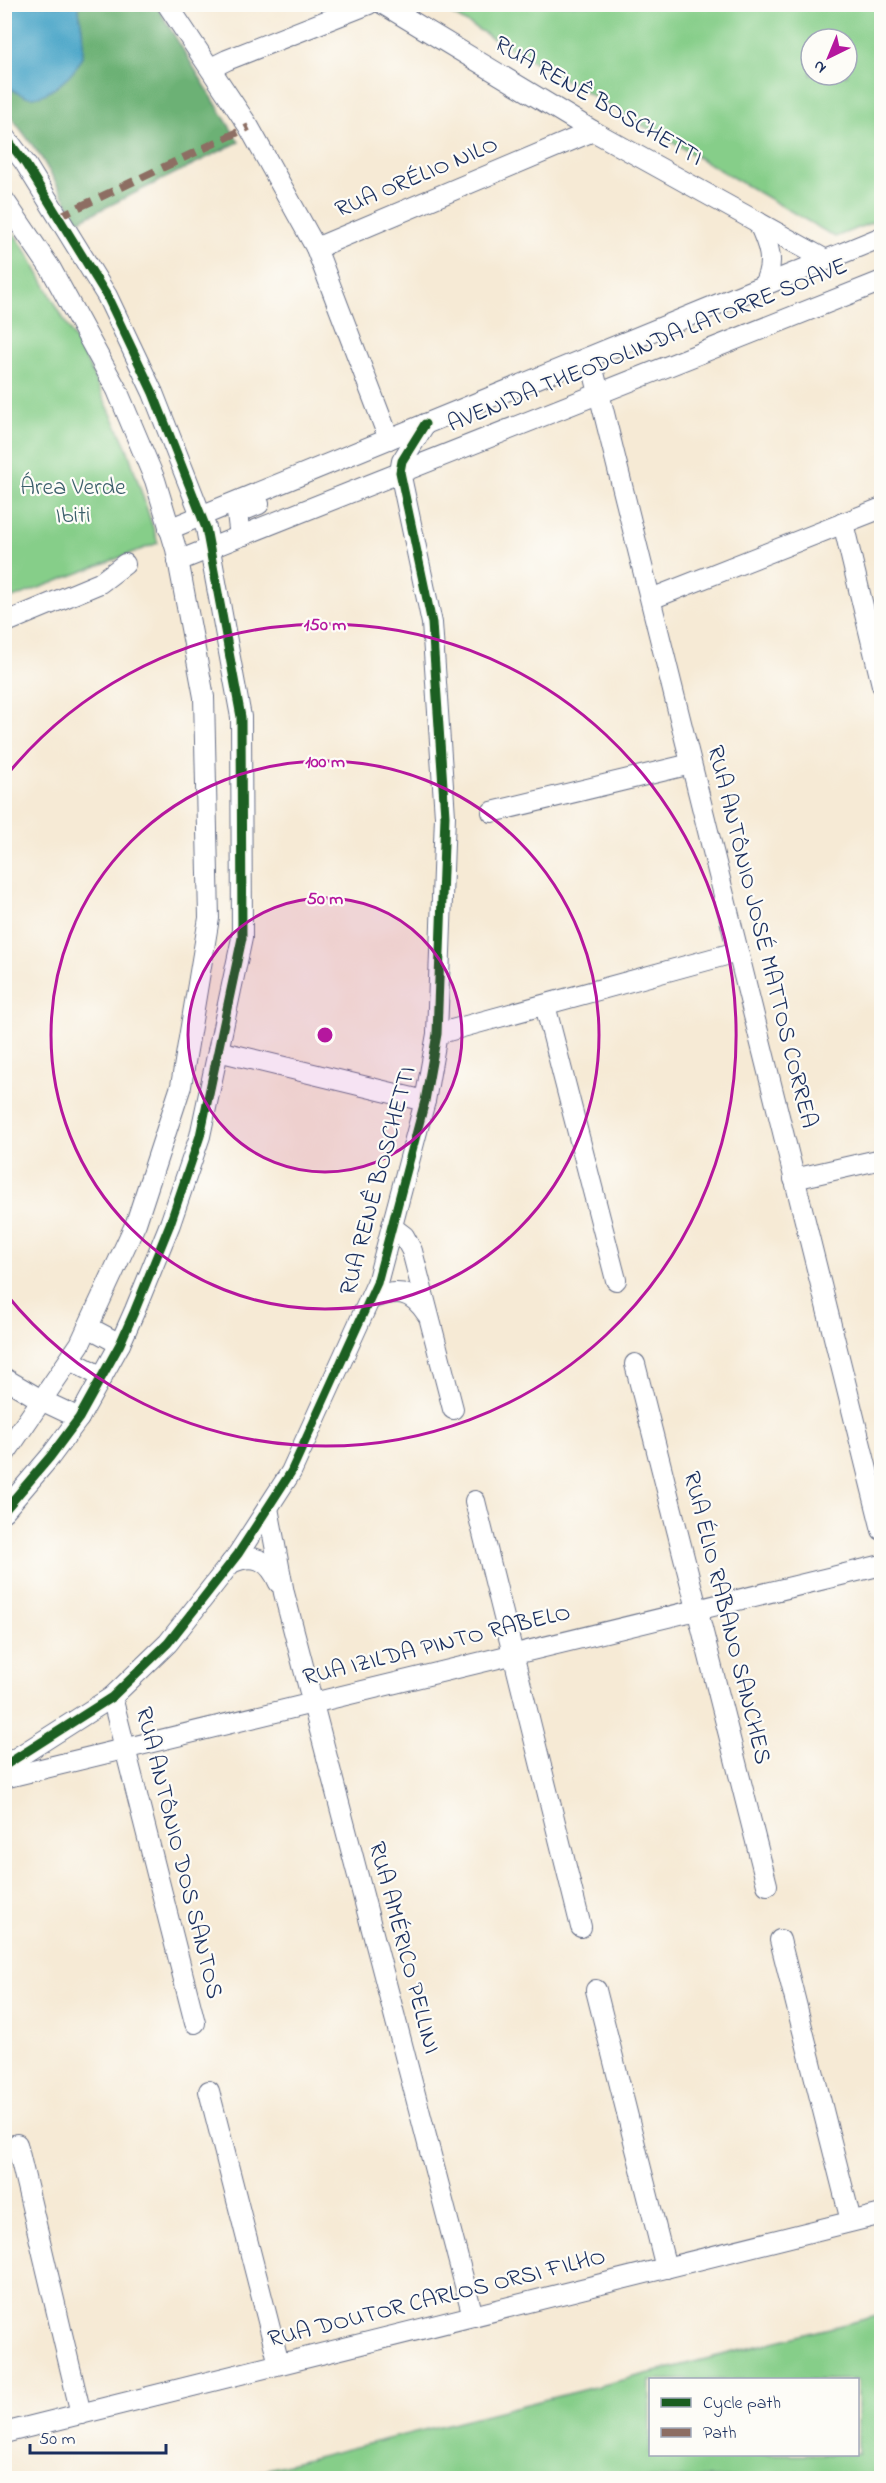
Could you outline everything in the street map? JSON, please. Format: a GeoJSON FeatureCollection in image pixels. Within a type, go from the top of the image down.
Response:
{"type":"FeatureCollection","features":[{"type":"Feature","properties":{"kind":"street"},"geometry":{"type":"LineString","coordinates":[[167,4],[249,127],[316,248],[389,439]]}},
{"type":"Feature","properties":{"kind":"street"},"geometry":{"type":"LineString","coordinates":[[211,68],[340,11],[369,4]]}},
{"type":"Feature","properties":{"kind":"street","name":"RUA RENÊ BOSCHETTI"},"geometry":{"type":"LineString","coordinates":[[383,4],[593,131],[826,260]]}},
{"type":"Feature","properties":{"kind":"street","name":"RUA ORÉLIO NILO"},"geometry":{"type":"LineString","coordinates":[[538,154],[562,123],[562,112]]}},
{"type":"Feature","properties":{"kind":"street","name":"RUA ORÉLIO NILO"},"geometry":{"type":"LineString","coordinates":[[316,248],[593,131]]}},
{"type":"Feature","properties":{"kind":"street"},"geometry":{"type":"LineString","coordinates":[[4,135],[25,163],[107,296],[153,393],[201,516],[210,548],[241,717],[242,938],[200,1136],[170,1224],[120,1344],[79,1418],[50,1457],[4,1511]]}},
{"type":"Feature","properties":{"kind":"street"},"geometry":{"type":"LineString","coordinates":[[4,200],[51,269],[112,380],[155,480],[169,529],[178,561],[204,697],[209,918],[181,1086],[136,1223],[88,1327],[70,1360],[4,1455]]}},
{"type":"Feature","properties":{"kind":"street"},"geometry":{"type":"LineString","coordinates":[[758,222],[768,242],[771,259],[769,275],[763,286]]}},
{"type":"Feature","properties":{"kind":"street","name":"AVENIDA THEODOLINDA LATORRE SOAVE"},"geometry":{"type":"LineString","coordinates":[[169,529],[882,237]]}},
{"type":"Feature","properties":{"kind":"street","name":"AVENIDA THEODOLINDA LATORRE SOAVE"},"geometry":{"type":"LineString","coordinates":[[178,561],[882,280]]}},
{"type":"Feature","properties":{"kind":"street","name":"RUA ANTÔNIO JOSÉ MATTOS CORREA"},"geometry":{"type":"LineString","coordinates":[[590,357],[882,1530]]}},
{"type":"Feature","properties":{"kind":"street","name":"AVENIDA THEODOLINDA LATORRE SOAVE"},"geometry":{"type":"LineString","coordinates":[[400,472],[402,461],[425,424]]}},
{"type":"Feature","properties":{"kind":"street","name":"AVENIDA THEODOLINDA LATORRE SOAVE"},"geometry":{"type":"LineString","coordinates":[[244,535],[239,529],[237,513],[331,474],[358,451]]}},
{"type":"Feature","properties":{"kind":"street"},"geometry":{"type":"LineString","coordinates":[[155,480],[175,476],[183,468]]}},
{"type":"Feature","properties":{"kind":"street","name":"RUA RENÊ BOSCHETTI"},"geometry":{"type":"LineString","coordinates":[[4,1766],[112,1697],[168,1643],[231,1563],[291,1472],[377,1282],[425,1101],[437,1034],[445,816],[432,623],[400,472]]}},
{"type":"Feature","properties":{"kind":"street"},"geometry":{"type":"LineString","coordinates":[[651,599],[882,508]]}},
{"type":"Feature","properties":{"kind":"street"},"geometry":{"type":"LineString","coordinates":[[843,523],[882,684]]}},
{"type":"Feature","properties":{"kind":"street"},"geometry":{"type":"LineString","coordinates":[[8,625],[100,584],[125,564]]}},
{"type":"Feature","properties":{"kind":"street"},"geometry":{"type":"LineString","coordinates":[[186,605],[206,597],[218,598]]}},
{"type":"Feature","properties":{"kind":"street"},"geometry":{"type":"LineString","coordinates":[[492,812],[691,764]]}},
{"type":"Feature","properties":{"kind":"street"},"geometry":{"type":"LineString","coordinates":[[437,1034],[737,952]]}},
{"type":"Feature","properties":{"kind":"street"},"geometry":{"type":"LineString","coordinates":[[545,1005],[616,1280]]}},
{"type":"Feature","properties":{"kind":"street"},"geometry":{"type":"LineString","coordinates":[[218,1051],[425,1101]]}},
{"type":"Feature","properties":{"kind":"street"},"geometry":{"type":"LineString","coordinates":[[794,1179],[882,1159]]}},
{"type":"Feature","properties":{"kind":"street"},"geometry":{"type":"LineString","coordinates":[[392,1227],[404,1236],[412,1251],[453,1409]]}},
{"type":"Feature","properties":{"kind":"street"},"geometry":{"type":"LineString","coordinates":[[370,1299],[400,1292],[418,1300],[430,1319]]}},
{"type":"Feature","properties":{"kind":"street"},"geometry":{"type":"LineString","coordinates":[[88,1327],[120,1344]]}},
{"type":"Feature","properties":{"kind":"street"},"geometry":{"type":"LineString","coordinates":[[70,1360],[102,1377]]}},
{"type":"Feature","properties":{"kind":"street","name":"RUA ÉLIO RABANO SANCHES"},"geometry":{"type":"LineString","coordinates":[[635,1364],[767,1885]]}},
{"type":"Feature","properties":{"kind":"street"},"geometry":{"type":"LineString","coordinates":[[4,1378],[43,1401],[79,1418]]}},
{"type":"Feature","properties":{"kind":"street"},"geometry":{"type":"LineString","coordinates":[[475,1501],[581,1926]]}},
{"type":"Feature","properties":{"kind":"street","name":"RUA AMÉRICO PELLINI"},"geometry":{"type":"LineString","coordinates":[[268,1508],[284,1593],[472,2316]]}},
{"type":"Feature","properties":{"kind":"street","name":"RUA AMÉRICO PELLINI"},"geometry":{"type":"LineString","coordinates":[[231,1563],[244,1557],[261,1560],[273,1570],[284,1593]]}},
{"type":"Feature","properties":{"kind":"street","name":"RUA IZILDA PINTO RABELO"},"geometry":{"type":"LineString","coordinates":[[4,1778],[882,1565]]}},
{"type":"Feature","properties":{"kind":"street","name":"RUA ANTÔNIO DOS SANTOS"},"geometry":{"type":"LineString","coordinates":[[112,1697],[195,2023]]}},
{"type":"Feature","properties":{"kind":"street"},"geometry":{"type":"LineString","coordinates":[[780,1940],[851,2221]]}},
{"type":"Feature","properties":{"kind":"street"},"geometry":{"type":"LineString","coordinates":[[596,1990],[666,2268]]}},
{"type":"Feature","properties":{"kind":"street"},"geometry":{"type":"LineString","coordinates":[[209,2091],[279,2364]]}},
{"type":"Feature","properties":{"kind":"street"},"geometry":{"type":"LineString","coordinates":[[17,2144],[81,2414]]}},
{"type":"Feature","properties":{"kind":"street","name":"RUA DOUTOR CARLOS ORSI FILHO"},"geometry":{"type":"LineString","coordinates":[[4,2433],[882,2214]]}},
{"type":"Feature","properties":{"kind":"green space"},"geometry":{"type":"Polygon","coordinates":[[[4,5],[156,5],[239,142],[78,221],[41,157],[5,108],[4,5]]]}},
{"type":"Feature","properties":{"kind":"green space"},"geometry":{"type":"Polygon","coordinates":[[[436,5],[881,5],[881,219],[835,237],[436,5]]]}},
{"type":"Feature","properties":{"kind":"green space","name":"Área Verde Ibiti"},"geometry":{"type":"Polygon","coordinates":[[[4,219],[28,254],[85,358],[127,448],[158,543],[5,601],[4,219]]]}},
{"type":"Feature","properties":{"kind":"green space"},"geometry":{"type":"Polygon","coordinates":[[[881,2315],[881,2478],[232,2478],[881,2315]]]}},
{"type":"Feature","properties":{"kind":"water"},"geometry":{"type":"Polygon","coordinates":[[[4,5],[78,5],[83,38],[82,56],[69,76],[48,92],[34,97],[26,96],[5,84],[4,5]]]}},
{"type":"Feature","properties":{"kind":"marked path"},"geometry":{"type":"LineString","coordinates":[[58,217],[249,127]]}},
{"type":"Feature","properties":{"kind":"cycle path"},"geometry":{"type":"LineString","coordinates":[[4,135],[25,163],[107,296],[153,393],[206,528],[241,717],[242,938],[200,1136],[170,1224],[135,1310],[120,1344],[79,1418],[50,1457],[4,1511]]}},
{"type":"Feature","properties":{"kind":"cycle path"},"geometry":{"type":"LineString","coordinates":[[4,1766],[112,1697],[168,1643],[238,1554],[291,1472],[377,1283],[425,1101],[437,1034],[445,816],[432,623],[400,472],[402,461],[425,424]]}}]}
